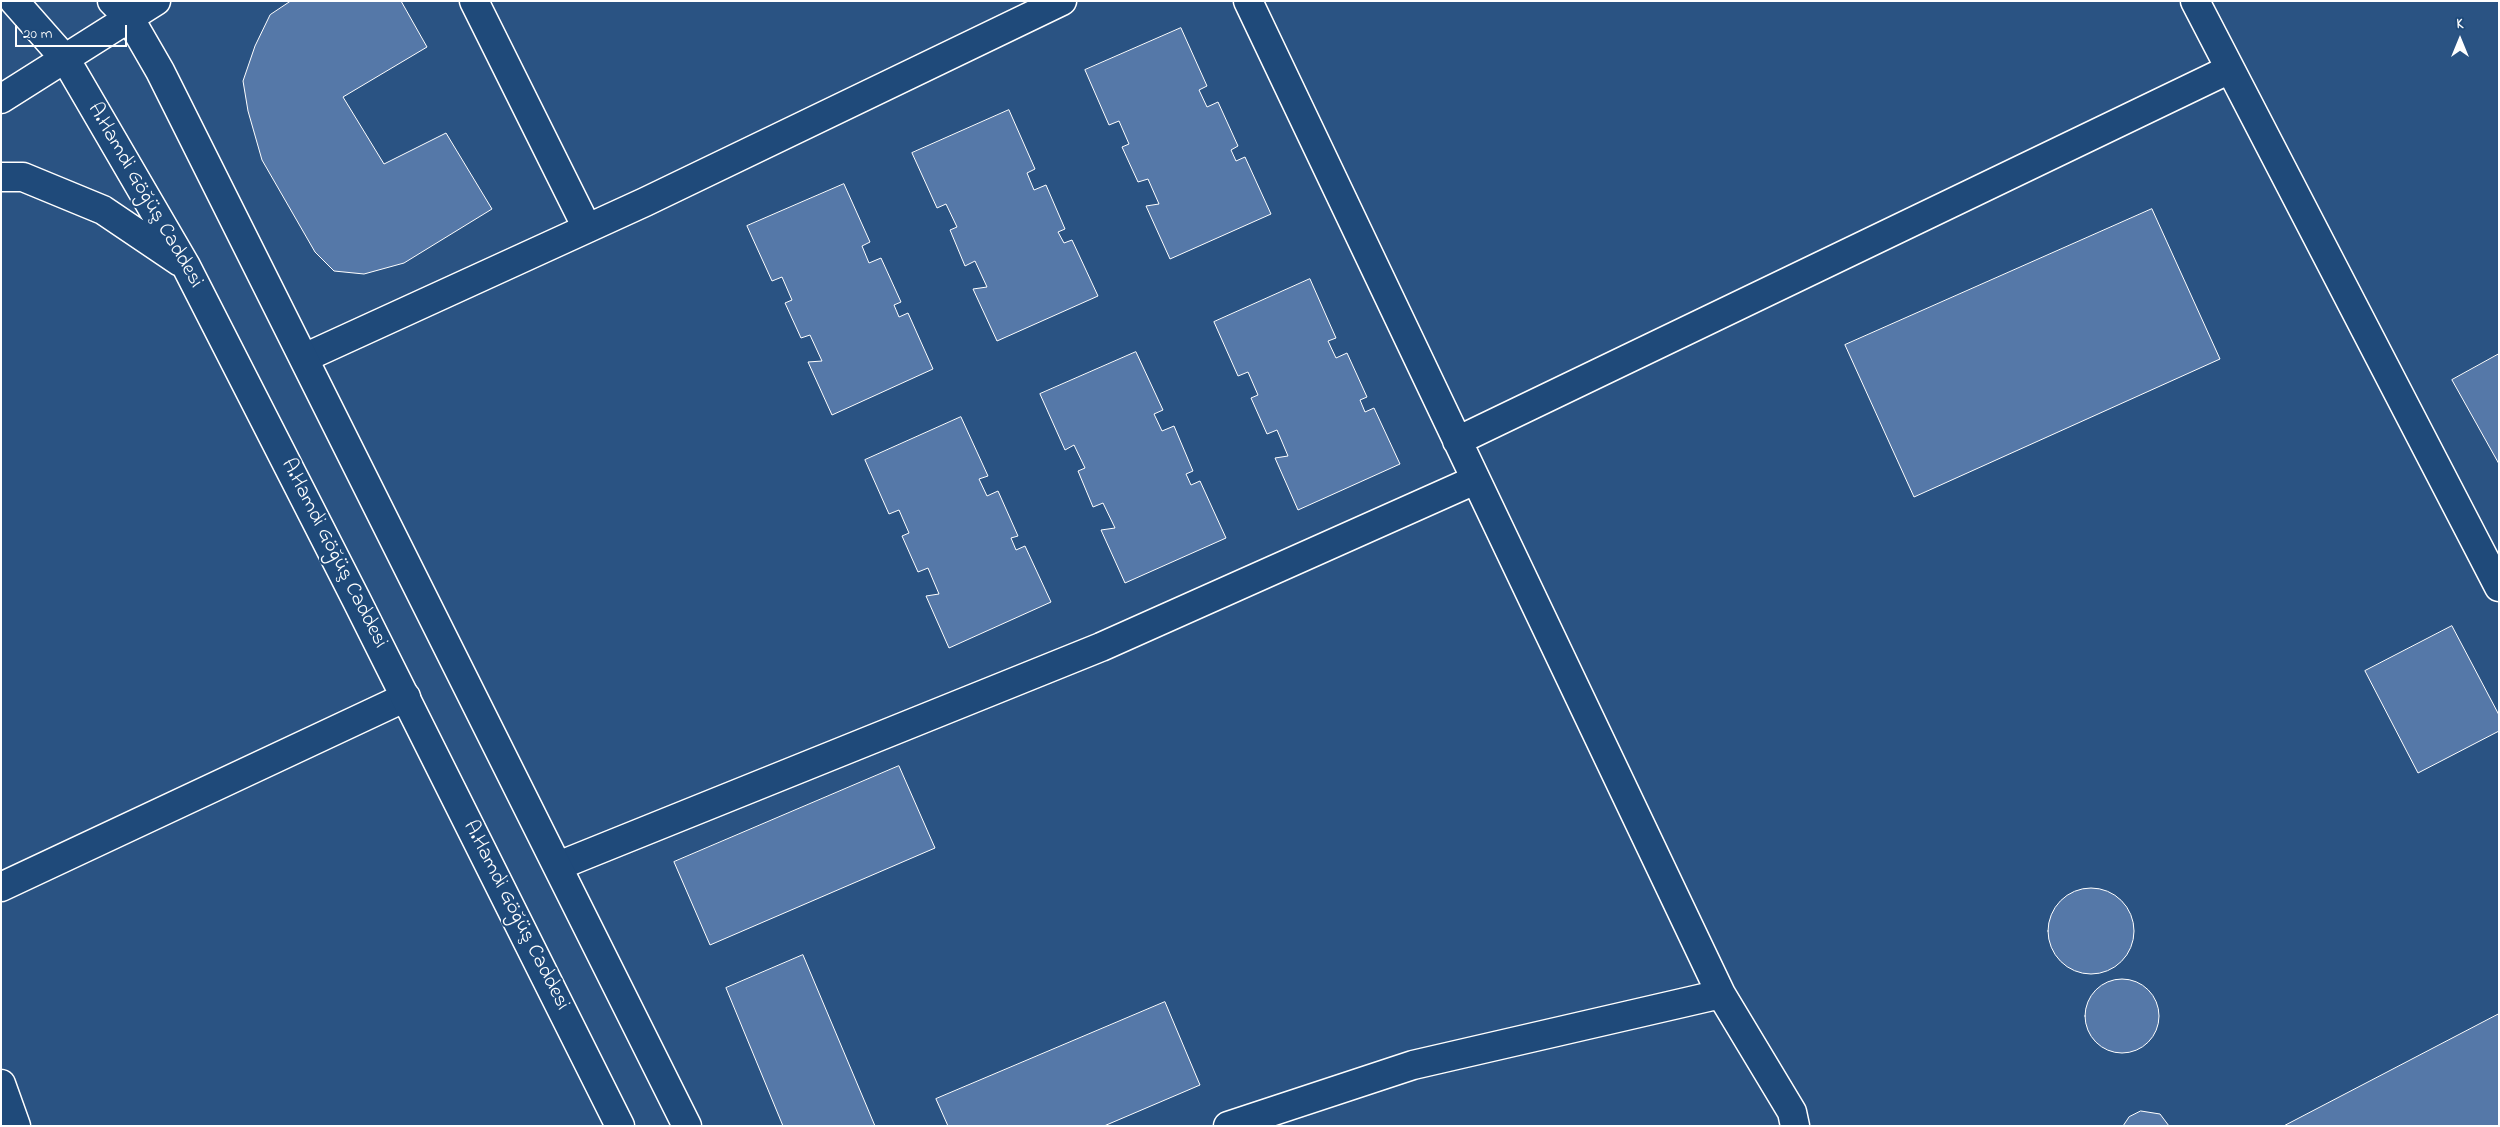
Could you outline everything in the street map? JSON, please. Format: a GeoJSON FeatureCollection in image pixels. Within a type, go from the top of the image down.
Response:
{"type":"FeatureCollection","features":[{"type":"Feature","properties":{"kind":"street","name":"A.Hamdi Göğüş Caddesi"},"geometry":{"type":"LineString","coordinates":[[14,1],[66,60],[186,266],[406,697],[620,1126]]}},
{"type":"Feature","properties":{"kind":"street"},"geometry":{"type":"LineString","coordinates":[[1,99],[66,60],[121,10],[156,1]]}},
{"type":"Feature","properties":{"kind":"street"},"geometry":{"type":"LineString","coordinates":[[474,1],[587,228]]}},
{"type":"Feature","properties":{"kind":"street"},"geometry":{"type":"LineString","coordinates":[[304,358],[587,228],[1062,1]]}},
{"type":"Feature","properties":{"kind":"street"},"geometry":{"type":"LineString","coordinates":[[1248,1],[1721,994],[1792,1112],[1795,1126]]}},
{"type":"Feature","properties":{"kind":"street"},"geometry":{"type":"LineString","coordinates":[[2195,1],[2499,587]]}},
{"type":"Feature","properties":{"kind":"street"},"geometry":{"type":"LineString","coordinates":[[121,10],[160,71],[687,1126]]}},
{"type":"Feature","properties":{"kind":"street"},"geometry":{"type":"LineString","coordinates":[[1457,442],[2230,69]]}},
{"type":"Feature","properties":{"kind":"street"},"geometry":{"type":"LineString","coordinates":[[1,177],[23,177],[103,210],[186,266]]}},
{"type":"Feature","properties":{"kind":"street"},"geometry":{"type":"LineString","coordinates":[[558,866],[1101,647],[1476,480]]}},
{"type":"Feature","properties":{"kind":"street"},"geometry":{"type":"LineString","coordinates":[[1,887],[406,697]]}},
{"type":"Feature","properties":{"kind":"street"},"geometry":{"type":"LineString","coordinates":[[1228,1126],[1413,1065],[1721,994]]}},
{"type":"Feature","properties":{"kind":"street"},"geometry":{"type":"LineString","coordinates":[[1,1084],[16,1126]]}},
{"type":"Feature","properties":{"kind":"building"},"geometry":{"type":"Polygon","coordinates":[[[291,1],[401,1],[427,47],[343,97],[384,164],[446,133],[492,209],[404,263],[364,274],[334,271],[315,252],[262,160],[248,111],[243,81],[255,46],[270,15],[291,1]]]}},
{"type":"Feature","properties":{"kind":"building"},"geometry":{"type":"Polygon","coordinates":[[[1181,28],[1207,86],[1199,90],[1207,107],[1218,102],[1238,146],[1231,150],[1236,161],[1245,157],[1271,214],[1170,259],[1146,206],[1159,204],[1148,179],[1138,182],[1122,147],[1129,144],[1119,121],[1109,125],[1085,70],[1181,28]]]}},
{"type":"Feature","properties":{"kind":"building"},"geometry":{"type":"Polygon","coordinates":[[[1009,110],[1035,169],[1027,173],[1034,190],[1046,185],[1065,229],[1058,232],[1064,243],[1072,240],[1098,296],[997,341],[973,289],[987,287],[975,261],[965,266],[950,230],[957,227],[946,204],[937,208],[912,153],[1009,110]]]}},
{"type":"Feature","properties":{"kind":"building"},"geometry":{"type":"Polygon","coordinates":[[[844,184],[870,242],[862,246],[869,263],[881,258],[901,302],[894,305],[899,317],[908,313],[933,369],[832,415],[808,362],[822,361],[810,335],[801,338],[785,303],[792,300],[782,277],[772,281],[747,226],[844,184]]]}},
{"type":"Feature","properties":{"kind":"building"},"geometry":{"type":"Polygon","coordinates":[[[2152,209],[2220,359],[1914,497],[1845,345],[2152,209]]]}},
{"type":"Feature","properties":{"kind":"building"},"geometry":{"type":"Polygon","coordinates":[[[1310,279],[1336,338],[1328,341],[1336,358],[1347,353],[1367,397],[1360,400],[1365,412],[1374,408],[1400,464],[1298,510],[1275,458],[1288,456],[1277,430],[1267,434],[1251,398],[1258,395],[1248,372],[1238,376],[1214,322],[1310,279]]]}},
{"type":"Feature","properties":{"kind":"building"},"geometry":{"type":"Polygon","coordinates":[[[1136,352],[1163,410],[1154,414],[1162,431],[1174,426],[1193,471],[1186,474],[1191,485],[1200,481],[1226,538],[1125,583],[1101,530],[1115,528],[1103,503],[1093,507],[1078,471],[1085,468],[1074,445],[1065,450],[1040,394],[1136,352]]]}},
{"type":"Feature","properties":{"kind":"building"},"geometry":{"type":"Polygon","coordinates":[[[2499,354],[2499,464],[2452,380],[2499,354]]]}},
{"type":"Feature","properties":{"kind":"building"},"geometry":{"type":"Polygon","coordinates":[[[961,417],[988,476],[979,479],[987,496],[998,491],[1018,536],[1011,538],[1016,550],[1025,546],[1051,602],[949,648],[926,596],[939,594],[928,568],[918,572],[902,536],[909,533],[899,510],[889,514],[865,460],[961,417]]]}},
{"type":"Feature","properties":{"kind":"building"},"geometry":{"type":"Polygon","coordinates":[[[2452,626],[2499,715],[2499,731],[2418,773],[2365,671],[2452,626]]]}},
{"type":"Feature","properties":{"kind":"building"},"geometry":{"type":"Polygon","coordinates":[[[899,766],[935,848],[710,945],[674,862],[899,766]]]}},
{"type":"Feature","properties":{"kind":"building"},"geometry":{"type":"Polygon","coordinates":[[[2091,888],[2107,892],[2121,901],[2130,915],[2134,931],[2130,947],[2121,961],[2107,970],[2091,974],[2075,970],[2061,961],[2052,947],[2048,931],[2052,915],[2061,901],[2075,892],[2091,888]]]}},
{"type":"Feature","properties":{"kind":"building"},"geometry":{"type":"Polygon","coordinates":[[[803,955],[875,1126],[783,1126],[726,988],[803,955]]]}},
{"type":"Feature","properties":{"kind":"building"},"geometry":{"type":"Polygon","coordinates":[[[2122,979],[2136,982],[2148,990],[2156,1002],[2159,1016],[2156,1030],[2148,1042],[2136,1050],[2122,1053],[2108,1050],[2096,1042],[2088,1030],[2085,1016],[2088,1002],[2096,990],[2108,982],[2122,979]]]}},
{"type":"Feature","properties":{"kind":"building"},"geometry":{"type":"Polygon","coordinates":[[[1165,1002],[1200,1085],[1104,1126],[948,1126],[936,1099],[1165,1002]]]}},
{"type":"Feature","properties":{"kind":"building"},"geometry":{"type":"Polygon","coordinates":[[[2499,1014],[2499,1126],[2284,1126],[2499,1014]]]}},
{"type":"Feature","properties":{"kind":"building"},"geometry":{"type":"Polygon","coordinates":[[[2141,1111],[2160,1114],[2169,1126],[2123,1126],[2129,1117],[2141,1111]]]}}]}
